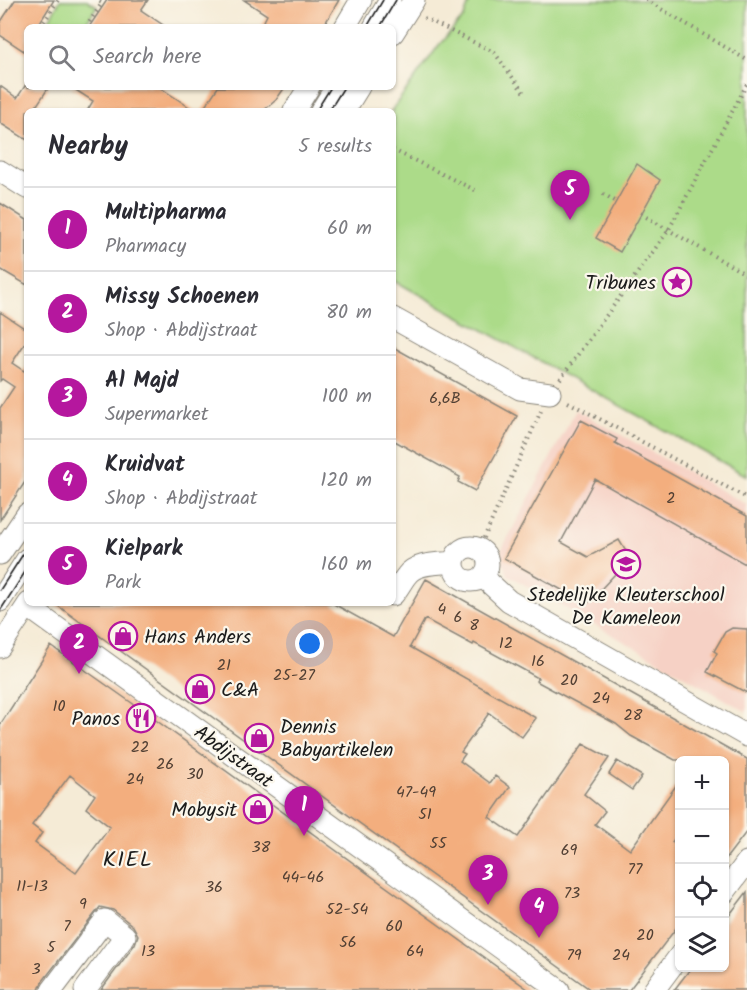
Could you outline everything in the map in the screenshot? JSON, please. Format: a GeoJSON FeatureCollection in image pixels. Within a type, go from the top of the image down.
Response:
{"type":"FeatureCollection","features":[{"type":"Feature","properties":{"kind":"street"},"geometry":{"type":"LineString","coordinates":[[347,24],[361,0]]}},
{"type":"Feature","properties":{"kind":"street"},"geometry":{"type":"LineString","coordinates":[[378,24],[404,3]]}},
{"type":"Feature","properties":{"kind":"street"},"geometry":{"type":"LineString","coordinates":[[396,25],[404,3]]}},
{"type":"Feature","properties":{"kind":"street"},"geometry":{"type":"LineString","coordinates":[[296,108],[307,90]]}},
{"type":"Feature","properties":{"kind":"street"},"geometry":{"type":"LineString","coordinates":[[323,108],[334,90]]}},
{"type":"Feature","properties":{"kind":"street"},"geometry":{"type":"LineString","coordinates":[[346,108],[357,90]]}},
{"type":"Feature","properties":{"kind":"street"},"geometry":{"type":"LineString","coordinates":[[0,171],[24,186]]}},
{"type":"Feature","properties":{"kind":"street"},"geometry":{"type":"LineString","coordinates":[[396,320],[520,389],[550,393]]}},
{"type":"Feature","properties":{"kind":"street"},"geometry":{"type":"LineString","coordinates":[[0,554],[24,518]]}},
{"type":"Feature","properties":{"kind":"street"},"geometry":{"type":"LineString","coordinates":[[469,547],[479,549],[486,555],[488,561],[483,577],[471,581],[460,578],[453,562],[457,554],[469,547]]}},
{"type":"Feature","properties":{"kind":"street"},"geometry":{"type":"LineString","coordinates":[[396,592],[408,573],[414,569],[420,566],[453,562]]}},
{"type":"Feature","properties":{"kind":"street"},"geometry":{"type":"LineString","coordinates":[[0,601],[24,564]]}},
{"type":"Feature","properties":{"kind":"street"},"geometry":{"type":"LineString","coordinates":[[483,577],[509,601],[747,736]]}},
{"type":"Feature","properties":{"kind":"street"},"geometry":{"type":"LineString","coordinates":[[0,647],[27,606]]}},
{"type":"Feature","properties":{"kind":"street","name":"Abdijstraat"},"geometry":{"type":"LineString","coordinates":[[29,606],[559,990]]}},
{"type":"Feature","properties":{"kind":"street"},"geometry":{"type":"LineString","coordinates":[[729,886],[747,862]]}},
{"type":"Feature","properties":{"kind":"street"},"geometry":{"type":"LineString","coordinates":[[52,990],[105,920],[125,936],[85,990]]}},
{"type":"Feature","properties":{"kind":"street"},"geometry":{"type":"LineString","coordinates":[[654,990],[675,962]]}},
{"type":"Feature","properties":{"kind":"path"},"geometry":{"type":"LineString","coordinates":[[43,24],[58,0]]}},
{"type":"Feature","properties":{"kind":"path"},"geometry":{"type":"LineString","coordinates":[[88,24],[102,3],[96,0]]}},
{"type":"Feature","properties":{"kind":"path"},"geometry":{"type":"LineString","coordinates":[[646,0],[747,60]]}},
{"type":"Feature","properties":{"kind":"path"},"geometry":{"type":"LineString","coordinates":[[404,3],[494,52],[524,93]]}},
{"type":"Feature","properties":{"kind":"path"},"geometry":{"type":"LineString","coordinates":[[479,549],[550,393],[668,231],[747,84]]}},
{"type":"Feature","properties":{"kind":"path"},"geometry":{"type":"LineString","coordinates":[[396,151],[477,191]]}},
{"type":"Feature","properties":{"kind":"path"},"geometry":{"type":"LineString","coordinates":[[603,194],[615,201]]}},
{"type":"Feature","properties":{"kind":"path"},"geometry":{"type":"LineString","coordinates":[[641,214],[747,274]]}},
{"type":"Feature","properties":{"kind":"path"},"geometry":{"type":"LineString","coordinates":[[550,393],[747,498]]}},
{"type":"Feature","properties":{"kind":"shaded area","name":"Stedelijke Kleuterschool De Kameleon"},"geometry":{"type":"Polygon","coordinates":[[[576,410],[747,505],[747,712],[508,575],[500,553],[576,410]]]}},
{"type":"Feature","properties":{"kind":"green space"},"geometry":{"type":"Polygon","coordinates":[[[60,0],[87,0],[97,6],[86,24],[47,24],[60,0]]]}},
{"type":"Feature","properties":{"kind":"green space"},"geometry":{"type":"Polygon","coordinates":[[[470,0],[747,0],[747,476],[396,282],[396,108],[393,108],[439,45],[464,17],[470,0]]]}},
{"type":"Feature","properties":{"kind":"building"},"geometry":{"type":"Polygon","coordinates":[[[15,0],[54,0],[39,24],[24,24],[24,51],[0,35],[0,23],[15,0]]]}},
{"type":"Feature","properties":{"kind":"building"},"geometry":{"type":"Polygon","coordinates":[[[107,0],[148,0],[141,10],[162,24],[91,24],[107,0]]]}},
{"type":"Feature","properties":{"kind":"building"},"geometry":{"type":"Polygon","coordinates":[[[244,0],[339,0],[325,24],[262,24],[267,15],[244,0]]]}},
{"type":"Feature","properties":{"kind":"building"},"geometry":{"type":"Polygon","coordinates":[[[0,86],[17,98],[24,88],[24,90],[47,90],[35,108],[24,108],[24,138],[0,123],[0,86]]]}},
{"type":"Feature","properties":{"kind":"building"},"geometry":{"type":"Polygon","coordinates":[[[76,90],[164,90],[190,108],[89,108],[93,101],[76,90]]]}},
{"type":"Feature","properties":{"kind":"building"},"geometry":{"type":"Polygon","coordinates":[[[216,90],[283,90],[267,108],[204,108],[216,90]]]}},
{"type":"Feature","properties":{"kind":"building"},"geometry":{"type":"Polygon","coordinates":[[[637,164],[660,180],[620,252],[596,238],[637,164]]]}},
{"type":"Feature","properties":{"kind":"building"},"geometry":{"type":"Polygon","coordinates":[[[0,203],[24,218],[24,283],[0,269],[0,203]]]}},
{"type":"Feature","properties":{"kind":"building"},"geometry":{"type":"Polygon","coordinates":[[[0,312],[24,328],[24,345],[12,363],[24,371],[24,484],[0,520],[0,408],[14,387],[2,379],[0,381],[0,312]]]}},
{"type":"Feature","properties":{"kind":"building"},"geometry":{"type":"Polygon","coordinates":[[[396,349],[517,416],[475,491],[458,482],[460,477],[396,442],[396,349]]]}},
{"type":"Feature","properties":{"kind":"building"},"geometry":{"type":"Polygon","coordinates":[[[581,420],[617,439],[615,443],[747,516],[747,565],[595,479],[561,542],[588,557],[619,540],[630,558],[587,604],[504,558],[581,420]]]}},
{"type":"Feature","properties":{"kind":"building"},"geometry":{"type":"Polygon","coordinates":[[[426,579],[747,759],[747,831],[729,854],[729,756],[675,756],[675,760],[631,736],[616,724],[536,681],[538,678],[425,619],[410,647],[536,718],[522,737],[489,713],[461,752],[465,754],[460,761],[490,783],[495,776],[510,787],[489,817],[518,837],[583,744],[609,758],[584,794],[605,811],[595,824],[630,850],[675,787],[675,838],[672,842],[675,844],[675,930],[629,990],[591,990],[58,606],[337,606],[393,637],[426,579]]]}},
{"type":"Feature","properties":{"kind":"building"},"geometry":{"type":"Polygon","coordinates":[[[732,628],[747,629],[747,693],[707,672],[717,653],[714,651],[725,632],[732,628]]]}},
{"type":"Feature","properties":{"kind":"building"},"geometry":{"type":"Polygon","coordinates":[[[51,646],[529,990],[101,990],[135,944],[138,935],[133,926],[113,910],[100,907],[42,982],[39,990],[0,990],[0,725],[51,646]],[[70,775],[32,825],[42,833],[35,843],[76,873],[110,827],[86,808],[95,795],[70,775]]]}},
{"type":"Feature","properties":{"kind":"building"},"geometry":{"type":"Polygon","coordinates":[[[617,761],[642,776],[632,790],[609,774],[617,761]]]}},
{"type":"Feature","properties":{"kind":"building"},"geometry":{"type":"Polygon","coordinates":[[[747,892],[747,990],[674,990],[688,972],[729,972],[729,915],[747,892]]]}},
{"type":"Feature","properties":{"kind":"tram line"},"geometry":{"type":"LineString","coordinates":[[369,24],[383,0]]}},
{"type":"Feature","properties":{"kind":"tram line"},"geometry":{"type":"LineString","coordinates":[[382,24],[396,0]]}},
{"type":"Feature","properties":{"kind":"tram line"},"geometry":{"type":"LineString","coordinates":[[318,108],[329,90]]}},
{"type":"Feature","properties":{"kind":"tram line"},"geometry":{"type":"LineString","coordinates":[[331,108],[342,90]]}},
{"type":"Feature","properties":{"kind":"tram line"},"geometry":{"type":"LineString","coordinates":[[0,590],[24,553]]}},
{"type":"Feature","properties":{"kind":"tram line"},"geometry":{"type":"LineString","coordinates":[[0,611],[24,574]]}},
{"type":"Feature","properties":{"kind":"place","name":"Kielpark"},"geometry":{"type":"Point","coordinates":[570,220]}},
{"type":"Feature","properties":{"kind":"place","name":"Tribunes"},"geometry":{"type":"Point","coordinates":[677,282]}},
{"type":"Feature","properties":{"kind":"place","name":"Stedelijke Kleuterschool De Kameleon"},"geometry":{"type":"Point","coordinates":[626,564]}},
{"type":"Feature","properties":{"kind":"place","name":"Hans Anders"},"geometry":{"type":"Point","coordinates":[123,636]}},
{"type":"Feature","properties":{"kind":"place","name":"Missy Schoenen"},"geometry":{"type":"Point","coordinates":[79,674]}},
{"type":"Feature","properties":{"kind":"place","name":"C&A"},"geometry":{"type":"Point","coordinates":[200,689]}},
{"type":"Feature","properties":{"kind":"place","name":"Panos"},"geometry":{"type":"Point","coordinates":[141,718]}},
{"type":"Feature","properties":{"kind":"place","name":"Dennis Babyartikelen"},"geometry":{"type":"Point","coordinates":[259,738]}},
{"type":"Feature","properties":{"kind":"place","name":"Mobysit"},"geometry":{"type":"Point","coordinates":[258,809]}},
{"type":"Feature","properties":{"kind":"place","name":"Multipharma"},"geometry":{"type":"Point","coordinates":[304,836]}},
{"type":"Feature","properties":{"kind":"place","name":"Al Majd"},"geometry":{"type":"Point","coordinates":[488,905]}},
{"type":"Feature","properties":{"kind":"place","name":"Kruidvat"},"geometry":{"type":"Point","coordinates":[539,938]}},
{"type":"Feature","properties":{"kind":"district","name":"KIEL"},"geometry":{"type":"Point","coordinates":[128,858]}}]}
